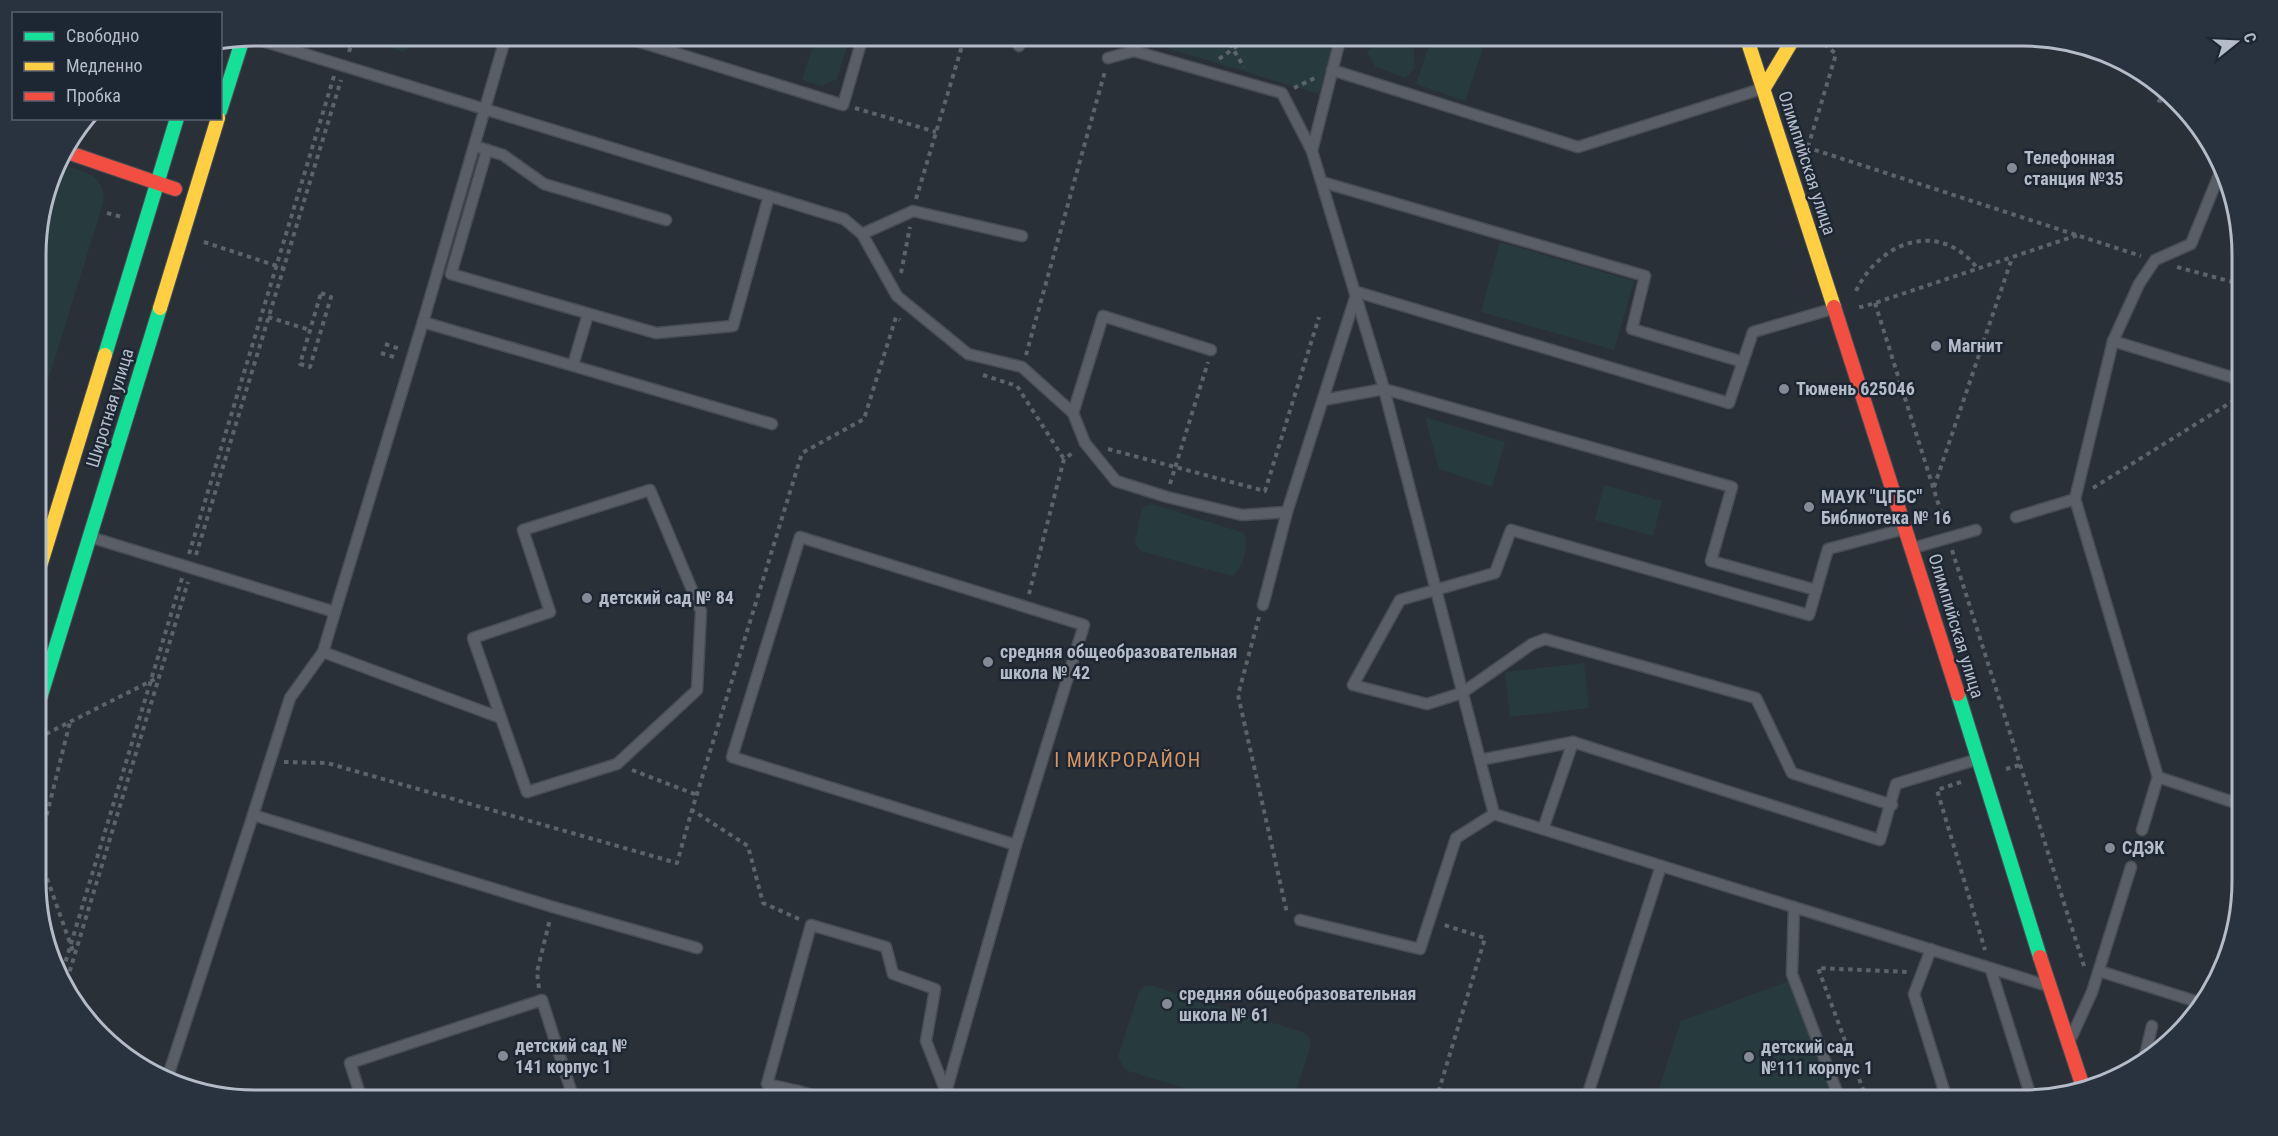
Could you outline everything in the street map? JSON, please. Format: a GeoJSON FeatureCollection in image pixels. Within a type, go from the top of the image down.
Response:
{"type":"FeatureCollection","features":[{"type":"Feature","properties":{"kind":"street","name":"Олимпийская улица"},"geometry":{"type":"LineString","coordinates":[[1750,46],[1907,529],[2049,986],[2081,1080]]}},
{"type":"Feature","properties":{"kind":"street"},"geometry":{"type":"LineString","coordinates":[[1764,88],[1789,46]]}},
{"type":"Feature","properties":{"kind":"street"},"geometry":{"type":"LineString","coordinates":[[222,105],[240,47]]}},
{"type":"Feature","properties":{"kind":"street","name":"Широтная улица"},"geometry":{"type":"LineString","coordinates":[[47,545],[176,120]]}},
{"type":"Feature","properties":{"kind":"street","name":"Широтная улица"},"geometry":{"type":"LineString","coordinates":[[46,681],[217,120]]}},
{"type":"Feature","properties":{"kind":"street"},"geometry":{"type":"LineString","coordinates":[[73,154],[194,196]]}},
{"type":"Feature","properties":{"kind":"lane"},"geometry":{"type":"LineString","coordinates":[[1312,151],[1338,46]]}},
{"type":"Feature","properties":{"kind":"lane"},"geometry":{"type":"LineString","coordinates":[[282,47],[844,219],[862,234],[897,296],[968,354],[1022,367],[1073,413],[1085,443],[1116,480],[1167,497],[1242,515],[1287,512]]}},
{"type":"Feature","properties":{"kind":"lane"},"geometry":{"type":"LineString","coordinates":[[170,1071],[290,698],[323,652],[423,322],[503,47]]}},
{"type":"Feature","properties":{"kind":"lane"},"geometry":{"type":"LineString","coordinates":[[656,47],[843,105],[860,47]]}},
{"type":"Feature","properties":{"kind":"lane"},"geometry":{"type":"LineString","coordinates":[[1108,58],[1134,51],[1254,83],[1282,93],[1312,151],[1357,292],[1384,389],[1494,814]]}},
{"type":"Feature","properties":{"kind":"lane"},"geometry":{"type":"LineString","coordinates":[[1332,70],[1578,147],[1764,88]]}},
{"type":"Feature","properties":{"kind":"lane"},"geometry":{"type":"LineString","coordinates":[[473,145],[503,155],[544,184],[666,220]]}},
{"type":"Feature","properties":{"kind":"lane"},"geometry":{"type":"LineString","coordinates":[[487,150],[451,274],[656,333],[733,326],[769,196]]}},
{"type":"Feature","properties":{"kind":"lane"},"geometry":{"type":"LineString","coordinates":[[2142,830],[2158,777],[2075,499],[2113,341],[2139,284],[2155,260],[2191,244],[2217,179]]}},
{"type":"Feature","properties":{"kind":"lane"},"geometry":{"type":"LineString","coordinates":[[1322,182],[1645,276],[1632,330],[1743,362]]}},
{"type":"Feature","properties":{"kind":"lane"},"geometry":{"type":"LineString","coordinates":[[862,234],[913,211],[1022,236]]}},
{"type":"Feature","properties":{"kind":"lane"},"geometry":{"type":"LineString","coordinates":[[1357,292],[1729,403],[1753,332],[1836,308]]}},
{"type":"Feature","properties":{"kind":"lane"},"geometry":{"type":"LineString","coordinates":[[1263,605],[1287,512],[1357,292]]}},
{"type":"Feature","properties":{"kind":"lane"},"geometry":{"type":"LineString","coordinates":[[573,365],[588,314]]}},
{"type":"Feature","properties":{"kind":"lane"},"geometry":{"type":"LineString","coordinates":[[1073,413],[1103,316],[1211,350]]}},
{"type":"Feature","properties":{"kind":"lane"},"geometry":{"type":"LineString","coordinates":[[423,322],[772,424]]}},
{"type":"Feature","properties":{"kind":"lane"},"geometry":{"type":"LineString","coordinates":[[2113,341],[2232,377]]}},
{"type":"Feature","properties":{"kind":"lane"},"geometry":{"type":"LineString","coordinates":[[1323,400],[1384,389],[1732,487],[1711,561],[1816,590]]}},
{"type":"Feature","properties":{"kind":"lane"},"geometry":{"type":"LineString","coordinates":[[650,490],[701,611],[698,690],[617,764],[527,792],[473,638],[550,612],[523,530],[650,490]]}},
{"type":"Feature","properties":{"kind":"lane"},"geometry":{"type":"LineString","coordinates":[[2016,518],[2075,499]]}},
{"type":"Feature","properties":{"kind":"lane"},"geometry":{"type":"LineString","coordinates":[[1892,805],[1792,773],[1756,698],[1545,639],[1532,644],[1462,693],[1427,704],[1353,685],[1400,600],[1495,573],[1511,530],[1809,615],[1828,549],[1907,529]]}},
{"type":"Feature","properties":{"kind":"lane"},"geometry":{"type":"LineString","coordinates":[[1913,548],[1976,530]]}},
{"type":"Feature","properties":{"kind":"lane"},"geometry":{"type":"LineString","coordinates":[[90,537],[335,612]]}},
{"type":"Feature","properties":{"kind":"lane"},"geometry":{"type":"LineString","coordinates":[[947,1090],[1016,844],[1084,625],[800,537],[732,756],[1016,844]]}},
{"type":"Feature","properties":{"kind":"lane"},"geometry":{"type":"LineString","coordinates":[[323,652],[501,718]]}},
{"type":"Feature","properties":{"kind":"lane"},"geometry":{"type":"LineString","coordinates":[[1480,760],[1573,742],[1880,840],[1892,805],[1896,784],[1979,759]]}},
{"type":"Feature","properties":{"kind":"lane"},"geometry":{"type":"LineString","coordinates":[[1543,829],[1573,742]]}},
{"type":"Feature","properties":{"kind":"lane"},"geometry":{"type":"LineString","coordinates":[[2158,777],[2232,802]]}},
{"type":"Feature","properties":{"kind":"lane"},"geometry":{"type":"LineString","coordinates":[[1300,920],[1420,948],[1456,838],[1494,814],[1931,949],[1991,970],[2049,986]]}},
{"type":"Feature","properties":{"kind":"lane"},"geometry":{"type":"LineString","coordinates":[[253,815],[553,907],[697,948]]}},
{"type":"Feature","properties":{"kind":"lane"},"geometry":{"type":"LineString","coordinates":[[1589,1089],[1661,866]]}},
{"type":"Feature","properties":{"kind":"lane"},"geometry":{"type":"LineString","coordinates":[[2069,1042],[2092,992],[2131,867]]}},
{"type":"Feature","properties":{"kind":"lane"},"geometry":{"type":"LineString","coordinates":[[1794,907],[1792,974],[1836,1089]]}},
{"type":"Feature","properties":{"kind":"lane"},"geometry":{"type":"LineString","coordinates":[[781,1090],[767,1084],[811,924],[886,947],[893,974],[935,989],[926,1041],[943,1090]]}},
{"type":"Feature","properties":{"kind":"lane"},"geometry":{"type":"LineString","coordinates":[[1931,949],[1914,994],[1944,1089]]}},
{"type":"Feature","properties":{"kind":"lane"},"geometry":{"type":"LineString","coordinates":[[1991,970],[2029,1089]]}},
{"type":"Feature","properties":{"kind":"lane"},"geometry":{"type":"LineString","coordinates":[[2099,970],[2193,1000]]}},
{"type":"Feature","properties":{"kind":"lane"},"geometry":{"type":"LineString","coordinates":[[359,1090],[350,1063],[542,1000],[571,1090]]}},
{"type":"Feature","properties":{"kind":"lane"},"geometry":{"type":"LineString","coordinates":[[2147,1048],[2152,1026]]}},
{"type":"Feature","properties":{"kind":"path"},"geometry":{"type":"LineString","coordinates":[[1231,46],[1254,83]]}},
{"type":"Feature","properties":{"kind":"path"},"geometry":{"type":"LineString","coordinates":[[1204,71],[1237,46]]}},
{"type":"Feature","properties":{"kind":"path"},"geometry":{"type":"LineString","coordinates":[[1811,158],[1808,147],[1836,54],[1826,46]]}},
{"type":"Feature","properties":{"kind":"path"},"geometry":{"type":"LineString","coordinates":[[69,974],[159,677],[277,266],[341,65],[349,47]]}},
{"type":"Feature","properties":{"kind":"path"},"geometry":{"type":"LineString","coordinates":[[802,453],[864,419],[896,317],[897,296],[913,211],[962,47]]}},
{"type":"Feature","properties":{"kind":"path"},"geometry":{"type":"LineString","coordinates":[[1022,367],[1108,58]]}},
{"type":"Feature","properties":{"kind":"path"},"geometry":{"type":"LineString","coordinates":[[65,964],[150,681],[189,568],[268,317],[341,65]]}},
{"type":"Feature","properties":{"kind":"path"},"geometry":{"type":"LineString","coordinates":[[1282,93],[1332,70]]}},
{"type":"Feature","properties":{"kind":"path"},"geometry":{"type":"LineString","coordinates":[[843,105],[936,132]]}},
{"type":"Feature","properties":{"kind":"path"},"geometry":{"type":"LineString","coordinates":[[1786,154],[1808,147],[2155,260],[2232,282]]}},
{"type":"Feature","properties":{"kind":"path"},"geometry":{"type":"LineString","coordinates":[[1852,280],[1861,307],[2078,235]]}},
{"type":"Feature","properties":{"kind":"path"},"geometry":{"type":"LineString","coordinates":[[196,240],[283,268]]}},
{"type":"Feature","properties":{"kind":"path"},"geometry":{"type":"LineString","coordinates":[[1856,291],[1874,262],[1914,241],[1931,240],[1952,246],[1967,254],[1978,269]]}},
{"type":"Feature","properties":{"kind":"path"},"geometry":{"type":"LineString","coordinates":[[1933,488],[2012,257]]}},
{"type":"Feature","properties":{"kind":"path"},"geometry":{"type":"LineString","coordinates":[[321,293],[331,297],[310,367],[300,364],[310,330],[321,293]]}},
{"type":"Feature","properties":{"kind":"path"},"geometry":{"type":"LineString","coordinates":[[1875,303],[2092,992]]}},
{"type":"Feature","properties":{"kind":"path"},"geometry":{"type":"LineString","coordinates":[[268,317],[310,330]]}},
{"type":"Feature","properties":{"kind":"path"},"geometry":{"type":"LineString","coordinates":[[896,317],[906,324]]}},
{"type":"Feature","properties":{"kind":"path"},"geometry":{"type":"LineString","coordinates":[[1025,606],[1065,459],[1085,443],[1266,491],[1319,317]]}},
{"type":"Feature","properties":{"kind":"path"},"geometry":{"type":"LineString","coordinates":[[384,344],[395,347]]}},
{"type":"Feature","properties":{"kind":"path"},"geometry":{"type":"LineString","coordinates":[[1167,497],[1211,350]]}},
{"type":"Feature","properties":{"kind":"path"},"geometry":{"type":"LineString","coordinates":[[381,353],[392,356]]}},
{"type":"Feature","properties":{"kind":"path"},"geometry":{"type":"LineString","coordinates":[[981,374],[1017,386],[1065,459]]}},
{"type":"Feature","properties":{"kind":"path"},"geometry":{"type":"LineString","coordinates":[[2075,499],[2232,402]]}},
{"type":"Feature","properties":{"kind":"path"},"geometry":{"type":"LineString","coordinates":[[1263,605],[1238,695],[1287,916],[1300,920]]}},
{"type":"Feature","properties":{"kind":"path"},"geometry":{"type":"LineString","coordinates":[[46,734],[159,677]]}},
{"type":"Feature","properties":{"kind":"path"},"geometry":{"type":"LineString","coordinates":[[46,819],[71,722]]}},
{"type":"Feature","properties":{"kind":"path"},"geometry":{"type":"LineString","coordinates":[[269,762],[327,763],[677,863],[692,810]]}},
{"type":"Feature","properties":{"kind":"path"},"geometry":{"type":"LineString","coordinates":[[617,764],[697,795]]}},
{"type":"Feature","properties":{"kind":"path"},"geometry":{"type":"LineString","coordinates":[[1984,776],[1936,790],[1991,970]]}},
{"type":"Feature","properties":{"kind":"path"},"geometry":{"type":"LineString","coordinates":[[46,874],[75,956]]}},
{"type":"Feature","properties":{"kind":"path"},"geometry":{"type":"LineString","coordinates":[[542,1000],[537,972],[553,907]]}},
{"type":"Feature","properties":{"kind":"path"},"geometry":{"type":"LineString","coordinates":[[1430,920],[1485,938],[1439,1089]]}},
{"type":"Feature","properties":{"kind":"path"},"geometry":{"type":"LineString","coordinates":[[1863,1089],[1818,968],[1922,972]]}},
{"type":"Feature","properties":{"kind":"green space"},"geometry":{"type":"Polygon","coordinates":[[[1162,46],[1333,46],[1319,94],[1162,46]]]}},
{"type":"Feature","properties":{"kind":"green space"},"geometry":{"type":"Polygon","coordinates":[[[1371,46],[1412,46],[1415,68],[1405,78],[1375,66],[1367,53],[1371,46]]]}},
{"type":"Feature","properties":{"kind":"green space"},"geometry":{"type":"Polygon","coordinates":[[[1429,46],[1484,46],[1465,101],[1416,84],[1429,46]]]}},
{"type":"Feature","properties":{"kind":"green space"},"geometry":{"type":"Polygon","coordinates":[[[389,47],[411,47],[403,52],[389,47]]]}},
{"type":"Feature","properties":{"kind":"green space"},"geometry":{"type":"Polygon","coordinates":[[[813,47],[847,47],[837,79],[822,86],[802,80],[813,47]]]}},
{"type":"Feature","properties":{"kind":"green space"},"geometry":{"type":"Polygon","coordinates":[[[66,167],[95,178],[100,183],[104,200],[47,384],[47,241],[54,201],[66,167]]]}},
{"type":"Feature","properties":{"kind":"green space"},"geometry":{"type":"Polygon","coordinates":[[[1500,242],[1634,281],[1614,350],[1481,312],[1500,242]]]}},
{"type":"Feature","properties":{"kind":"green space"},"geometry":{"type":"Polygon","coordinates":[[[1425,417],[1505,442],[1492,487],[1439,469],[1425,417]]]}},
{"type":"Feature","properties":{"kind":"green space"},"geometry":{"type":"Polygon","coordinates":[[[1604,485],[1662,501],[1653,536],[1595,520],[1604,485]]]}},
{"type":"Feature","properties":{"kind":"green space"},"geometry":{"type":"Polygon","coordinates":[[[1152,504],[1244,533],[1246,544],[1240,568],[1232,576],[1140,551],[1135,542],[1142,507],[1152,504]]]}},
{"type":"Feature","properties":{"kind":"green space"},"geometry":{"type":"Polygon","coordinates":[[[1584,663],[1589,708],[1510,717],[1505,672],[1584,663]]]}},
{"type":"Feature","properties":{"kind":"green space","name":"детский сад №111 корпус 1"},"geometry":{"type":"Polygon","coordinates":[[[1789,981],[1831,1089],[1659,1089],[1681,1021],[1789,981]]]}},
{"type":"Feature","properties":{"kind":"green space"},"geometry":{"type":"Polygon","coordinates":[[[1145,986],[1153,986],[1303,1032],[1309,1037],[1311,1045],[1296,1089],[1189,1089],[1125,1070],[1118,1056],[1139,992],[1145,986]]]}},
{"type":"Feature","properties":{"kind":"traffic: fast"},"geometry":{"type":"LineString","coordinates":[[222,105],[240,47]]}},
{"type":"Feature","properties":{"kind":"traffic: fast"},"geometry":{"type":"LineString","coordinates":[[105,355],[176,120]]}},
{"type":"Feature","properties":{"kind":"traffic: fast"},"geometry":{"type":"LineString","coordinates":[[46,678],[160,308]]}},
{"type":"Feature","properties":{"kind":"traffic: fast"},"geometry":{"type":"LineString","coordinates":[[1958,694],[2040,957]]}},
{"type":"Feature","properties":{"kind":"traffic: slow"},"geometry":{"type":"LineString","coordinates":[[1749,46],[1834,307]]}},
{"type":"Feature","properties":{"kind":"traffic: slow"},"geometry":{"type":"LineString","coordinates":[[1764,88],[1789,46]]}},
{"type":"Feature","properties":{"kind":"traffic: slow"},"geometry":{"type":"LineString","coordinates":[[160,308],[217,120]]}},
{"type":"Feature","properties":{"kind":"traffic: slow"},"geometry":{"type":"LineString","coordinates":[[47,545],[105,355]]}},
{"type":"Feature","properties":{"kind":"traffic: jam"},"geometry":{"type":"LineString","coordinates":[[73,154],[175,189]]}},
{"type":"Feature","properties":{"kind":"traffic: jam"},"geometry":{"type":"LineString","coordinates":[[1834,307],[1958,694]]}},
{"type":"Feature","properties":{"kind":"traffic: jam"},"geometry":{"type":"LineString","coordinates":[[2040,957],[2081,1080]]}},
{"type":"Feature","properties":{"kind":"place","name":"Телефонная станция №35"},"geometry":{"type":"Point","coordinates":[2012,168]}},
{"type":"Feature","properties":{"kind":"place","name":"Магнит"},"geometry":{"type":"Point","coordinates":[1936,346]}},
{"type":"Feature","properties":{"kind":"place","name":"Тюмень 625046"},"geometry":{"type":"Point","coordinates":[1784,389]}},
{"type":"Feature","properties":{"kind":"place","name":"МАУК \"ЦГБС\" Библиотека № 16"},"geometry":{"type":"Point","coordinates":[1809,507]}},
{"type":"Feature","properties":{"kind":"place","name":"детский сад № 84"},"geometry":{"type":"Point","coordinates":[587,598]}},
{"type":"Feature","properties":{"kind":"place","name":"средняя общеобразовательная школа № 42"},"geometry":{"type":"Point","coordinates":[988,662]}},
{"type":"Feature","properties":{"kind":"place","name":"СДЭК"},"geometry":{"type":"Point","coordinates":[2110,848]}},
{"type":"Feature","properties":{"kind":"place","name":"средняя общеобразовательная школа № 61"},"geometry":{"type":"Point","coordinates":[1167,1004]}},
{"type":"Feature","properties":{"kind":"place","name":"детский сад № 141 корпус 1"},"geometry":{"type":"Point","coordinates":[503,1056]}},
{"type":"Feature","properties":{"kind":"place","name":"детский сад №111 корпус 1"},"geometry":{"type":"Point","coordinates":[1749,1057]}},
{"type":"Feature","properties":{"kind":"district","name":"I МИКРОРАЙОН"},"geometry":{"type":"Point","coordinates":[1128,760]}}]}
